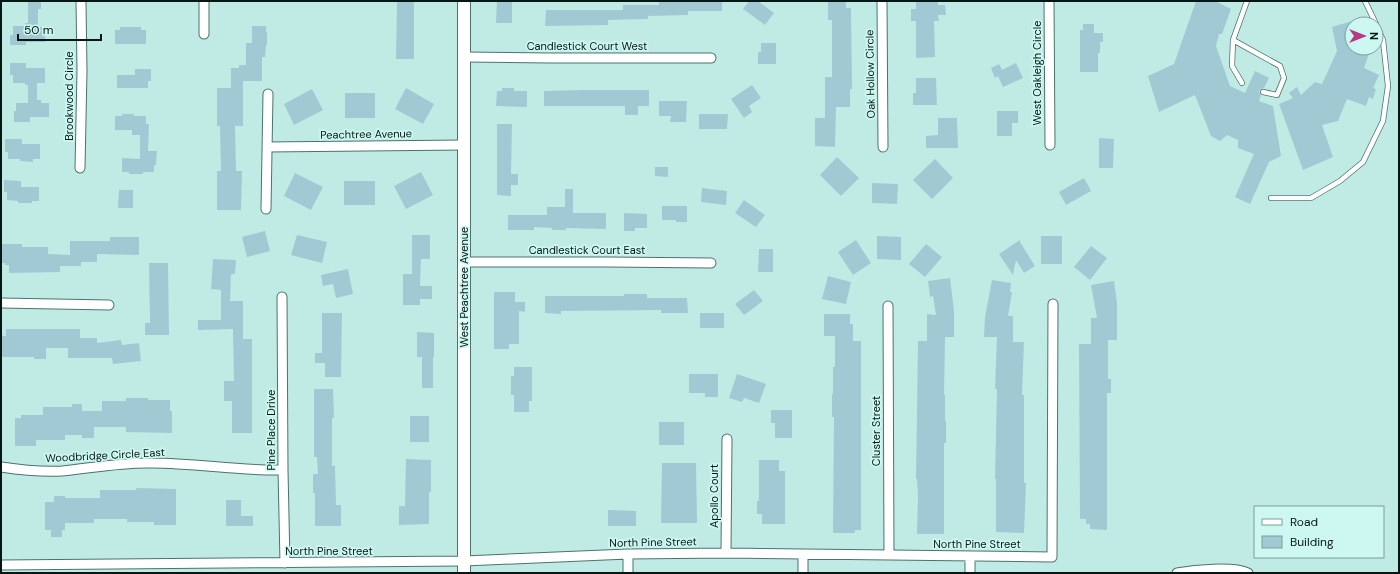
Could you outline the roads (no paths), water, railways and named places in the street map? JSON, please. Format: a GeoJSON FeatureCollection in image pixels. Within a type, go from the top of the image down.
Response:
{"type":"FeatureCollection","features":[{"type":"Feature","properties":{"kind":"street","name":"Brookwood Circle"},"geometry":{"type":"LineString","coordinates":[[80,1],[82,71],[80,168]]}},
{"type":"Feature","properties":{"kind":"street"},"geometry":{"type":"LineString","coordinates":[[204,1],[204,34]]}},
{"type":"Feature","properties":{"kind":"street","name":"West Peachtree Avenue"},"geometry":{"type":"LineString","coordinates":[[464,1],[464,567]]}},
{"type":"Feature","properties":{"kind":"street","name":"Oak Hollow Circle"},"geometry":{"type":"LineString","coordinates":[[882,1],[883,146]]}},
{"type":"Feature","properties":{"kind":"street","name":"West Oakleigh Circle"},"geometry":{"type":"LineString","coordinates":[[1049,1],[1050,145]]}},
{"type":"Feature","properties":{"kind":"street","name":"Candlestick Court West"},"geometry":{"type":"LineString","coordinates":[[464,57],[711,58]]}},
{"type":"Feature","properties":{"kind":"street"},"geometry":{"type":"LineString","coordinates":[[266,209],[268,94]]}},
{"type":"Feature","properties":{"kind":"street","name":"Peachtree Avenue"},"geometry":{"type":"LineString","coordinates":[[267,147],[464,145]]}},
{"type":"Feature","properties":{"kind":"street","name":"Candlestick Court East"},"geometry":{"type":"LineString","coordinates":[[464,262],[711,263]]}},
{"type":"Feature","properties":{"kind":"street","name":"Pine Place Drive"},"geometry":{"type":"LineString","coordinates":[[282,297],[285,563]]}},
{"type":"Feature","properties":{"kind":"street"},"geometry":{"type":"LineString","coordinates":[[1,303],[109,306]]}},
{"type":"Feature","properties":{"kind":"street","name":"North Pine Street"},"geometry":{"type":"LineString","coordinates":[[1,565],[60,569],[285,563],[464,567],[628,554],[726,553],[1052,557],[1053,304]]}},
{"type":"Feature","properties":{"kind":"street","name":"Cluster Street"},"geometry":{"type":"LineString","coordinates":[[888,306],[888,555]]}},
{"type":"Feature","properties":{"kind":"street","name":"Apollo Court"},"geometry":{"type":"LineString","coordinates":[[726,439],[726,553]]}},
{"type":"Feature","properties":{"kind":"street","name":"Woodbridge Circle East"},"geometry":{"type":"LineString","coordinates":[[1,467],[21,470],[61,471],[100,466],[154,462],[192,464],[260,471],[283,470]]}},
{"type":"Feature","properties":{"kind":"street"},"geometry":{"type":"LineString","coordinates":[[628,554],[628,573]]}},
{"type":"Feature","properties":{"kind":"street"},"geometry":{"type":"LineString","coordinates":[[802,554],[803,573]]}},
{"type":"Feature","properties":{"kind":"street"},"geometry":{"type":"LineString","coordinates":[[970,557],[970,573]]}},
{"type":"Feature","properties":{"kind":"street"},"geometry":{"type":"LineString","coordinates":[[1178,573],[1242,570],[1248,573]]}},
{"type":"Feature","properties":{"kind":"lane"},"geometry":{"type":"LineString","coordinates":[[1242,83],[1232,66],[1233,40],[1247,1]]}},
{"type":"Feature","properties":{"kind":"lane"},"geometry":{"type":"LineString","coordinates":[[1365,1],[1372,16]]}},
{"type":"Feature","properties":{"kind":"lane"},"geometry":{"type":"LineString","coordinates":[[1233,40],[1280,66],[1284,78],[1277,95],[1263,92]]}},
{"type":"Feature","properties":{"kind":"lane"},"geometry":{"type":"LineString","coordinates":[[1271,198],[1311,198],[1340,181],[1363,162],[1383,121],[1388,86],[1384,49]]}}]}
